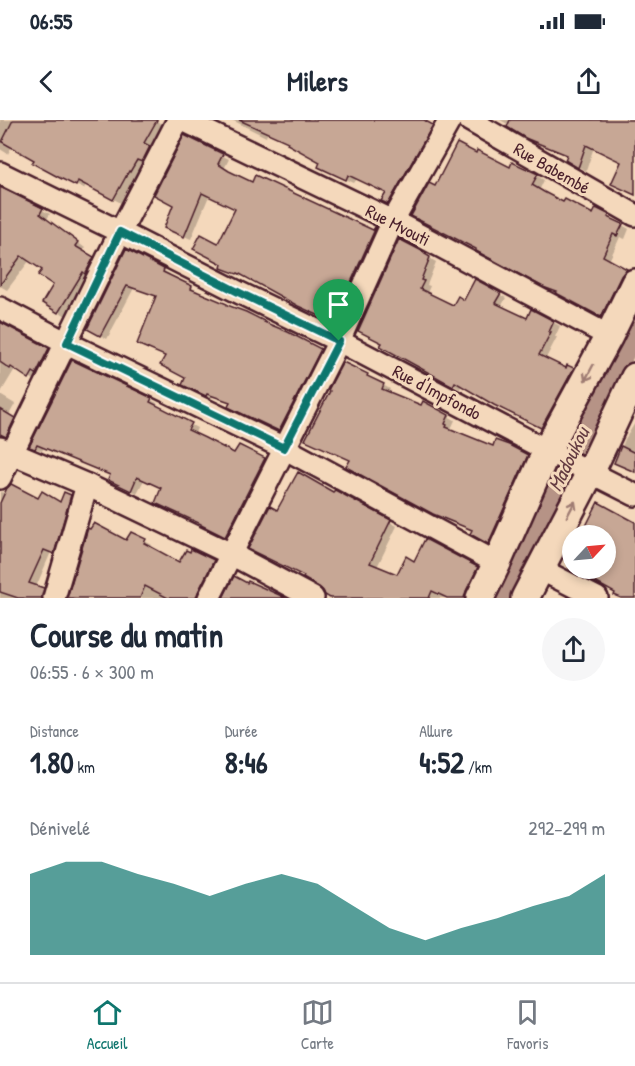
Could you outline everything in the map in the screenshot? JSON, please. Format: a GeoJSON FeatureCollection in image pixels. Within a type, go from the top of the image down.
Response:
{"type":"FeatureCollection","features":[{"type":"Feature","properties":{"kind":"main road"},"geometry":{"type":"LineString","coordinates":[[480,598],[635,283]]}},
{"type":"Feature","properties":{"kind":"main road"},"geometry":{"type":"LineString","coordinates":[[525,598],[587,471],[628,409],[635,377]]}},
{"type":"Feature","properties":{"kind":"street"},"geometry":{"type":"LineString","coordinates":[[0,478],[6,451],[67,343],[120,232],[178,120]]}},
{"type":"Feature","properties":{"kind":"street","name":"Rue Mvouti"},"geometry":{"type":"LineString","coordinates":[[183,120],[393,221],[609,336]]}},
{"type":"Feature","properties":{"kind":"street"},"geometry":{"type":"LineString","coordinates":[[209,598],[339,341],[393,221],[450,120]]}},
{"type":"Feature","properties":{"kind":"street","name":"Rue Babembé"},"geometry":{"type":"LineString","coordinates":[[469,120],[635,215]]}},
{"type":"Feature","properties":{"kind":"street","name":"Rue d'Impfondo"},"geometry":{"type":"LineString","coordinates":[[0,173],[339,341],[635,495]]}},
{"type":"Feature","properties":{"kind":"street"},"geometry":{"type":"LineString","coordinates":[[0,308],[284,448],[497,563]]}},
{"type":"Feature","properties":{"kind":"street"},"geometry":{"type":"LineString","coordinates":[[6,451],[87,485],[231,554],[313,598]]}},
{"type":"Feature","properties":{"kind":"street"},"geometry":{"type":"LineString","coordinates":[[54,598],[87,485]]}},
{"type":"Feature","properties":{"kind":"street"},"geometry":{"type":"LineString","coordinates":[[540,569],[597,598]]}},
{"type":"Feature","properties":{"kind":"building"},"geometry":{"type":"Polygon","coordinates":[[[13,120],[157,120],[144,143],[150,146],[142,162],[137,160],[113,200],[78,181],[76,186],[60,178],[32,163],[34,160],[2,142],[13,120]]]}},
{"type":"Feature","properties":{"kind":"building"},"geometry":{"type":"Polygon","coordinates":[[[239,120],[424,120],[433,125],[388,204],[381,201],[386,193],[348,175],[346,180],[318,167],[320,162],[287,144],[288,142],[239,120]]]}},
{"type":"Feature","properties":{"kind":"building"},"geometry":{"type":"Polygon","coordinates":[[[510,120],[635,120],[635,195],[611,184],[621,162],[586,145],[578,168],[565,160],[567,155],[525,138],[507,127],[510,120]]]}},
{"type":"Feature","properties":{"kind":"building"},"geometry":{"type":"Polygon","coordinates":[[[184,135],[223,154],[218,164],[229,171],[252,182],[255,175],[373,230],[376,227],[333,322],[298,306],[238,273],[221,268],[222,264],[193,249],[201,234],[218,243],[235,209],[202,193],[184,237],[164,228],[173,205],[154,195],[184,135]]]}},
{"type":"Feature","properties":{"kind":"building"},"geometry":{"type":"Polygon","coordinates":[[[457,143],[476,153],[477,150],[510,167],[512,162],[538,174],[532,185],[563,202],[565,199],[593,214],[596,208],[623,224],[617,236],[613,234],[603,256],[627,269],[621,276],[601,317],[411,216],[429,183],[435,186],[457,143]]]}},
{"type":"Feature","properties":{"kind":"building"},"geometry":{"type":"Polygon","coordinates":[[[0,187],[43,208],[40,214],[78,242],[75,246],[94,257],[58,313],[42,303],[53,285],[38,275],[42,270],[21,256],[0,285],[0,187]]]}},
{"type":"Feature","properties":{"kind":"building"},"geometry":{"type":"Polygon","coordinates":[[[399,239],[430,257],[420,289],[453,305],[458,296],[464,300],[475,279],[501,293],[495,303],[527,318],[531,309],[554,321],[539,355],[566,368],[567,365],[574,368],[541,428],[494,405],[455,382],[453,386],[380,346],[382,343],[358,331],[399,239]]]}},
{"type":"Feature","properties":{"kind":"building"},"geometry":{"type":"Polygon","coordinates":[[[126,249],[164,269],[163,272],[192,286],[191,289],[246,312],[321,349],[279,431],[228,407],[230,402],[207,394],[206,396],[182,385],[185,378],[160,365],[165,356],[137,344],[156,296],[127,286],[100,336],[87,329],[126,249]]]}},
{"type":"Feature","properties":{"kind":"building"},"geometry":{"type":"Polygon","coordinates":[[[0,322],[49,348],[36,374],[33,372],[29,379],[0,362],[0,322]]]}},
{"type":"Feature","properties":{"kind":"building"},"geometry":{"type":"Polygon","coordinates":[[[72,360],[152,398],[150,402],[192,423],[188,430],[234,453],[239,445],[265,458],[225,537],[155,503],[161,488],[137,477],[131,491],[108,480],[110,475],[37,445],[35,449],[29,447],[72,360]]]}},
{"type":"Feature","properties":{"kind":"building"},"geometry":{"type":"Polygon","coordinates":[[[343,362],[384,384],[382,389],[421,405],[423,401],[449,415],[446,427],[493,446],[495,440],[528,455],[488,544],[470,534],[472,530],[433,514],[346,467],[350,460],[305,440],[343,362]]]}},
{"type":"Feature","properties":{"kind":"building"},"geometry":{"type":"Polygon","coordinates":[[[0,409],[15,418],[6,437],[0,434],[0,409]]]}},
{"type":"Feature","properties":{"kind":"building"},"geometry":{"type":"Polygon","coordinates":[[[621,446],[635,453],[635,472],[614,463],[621,446]]]}},
{"type":"Feature","properties":{"kind":"building"},"geometry":{"type":"Polygon","coordinates":[[[298,472],[391,520],[370,563],[397,574],[406,556],[414,561],[425,539],[478,567],[464,598],[447,598],[432,591],[429,598],[330,598],[319,587],[303,578],[304,576],[248,549],[270,506],[277,510],[298,472]]]}},
{"type":"Feature","properties":{"kind":"building"},"geometry":{"type":"Polygon","coordinates":[[[11,484],[38,498],[42,491],[60,502],[64,492],[71,495],[54,554],[44,550],[29,583],[44,588],[42,598],[18,598],[0,592],[0,503],[11,484]]]}},
{"type":"Feature","properties":{"kind":"building"},"geometry":{"type":"Polygon","coordinates":[[[598,502],[635,522],[635,598],[621,598],[590,579],[616,579],[616,525],[586,525],[598,502]]]}},
{"type":"Feature","properties":{"kind":"building"},"geometry":{"type":"Polygon","coordinates":[[[94,523],[126,540],[131,532],[146,539],[144,543],[179,562],[186,550],[190,552],[191,549],[214,560],[196,598],[168,598],[145,586],[140,598],[67,598],[88,528],[90,529],[94,523]]]}},
{"type":"Feature","properties":{"kind":"building"},"geometry":{"type":"Polygon","coordinates":[[[234,576],[247,583],[248,581],[286,598],[223,598],[234,576]]]}},
{"type":"Feature","properties":{"kind":"waterway","name":"Madoukou"},"geometry":{"type":"LineString","coordinates":[[502,598],[635,319]]}},
{"type":"Feature","properties":{"kind":"route"},"geometry":{"type":"LineString","coordinates":[[120,232],[339,341],[284,448],[67,343],[120,232]]}}]}
